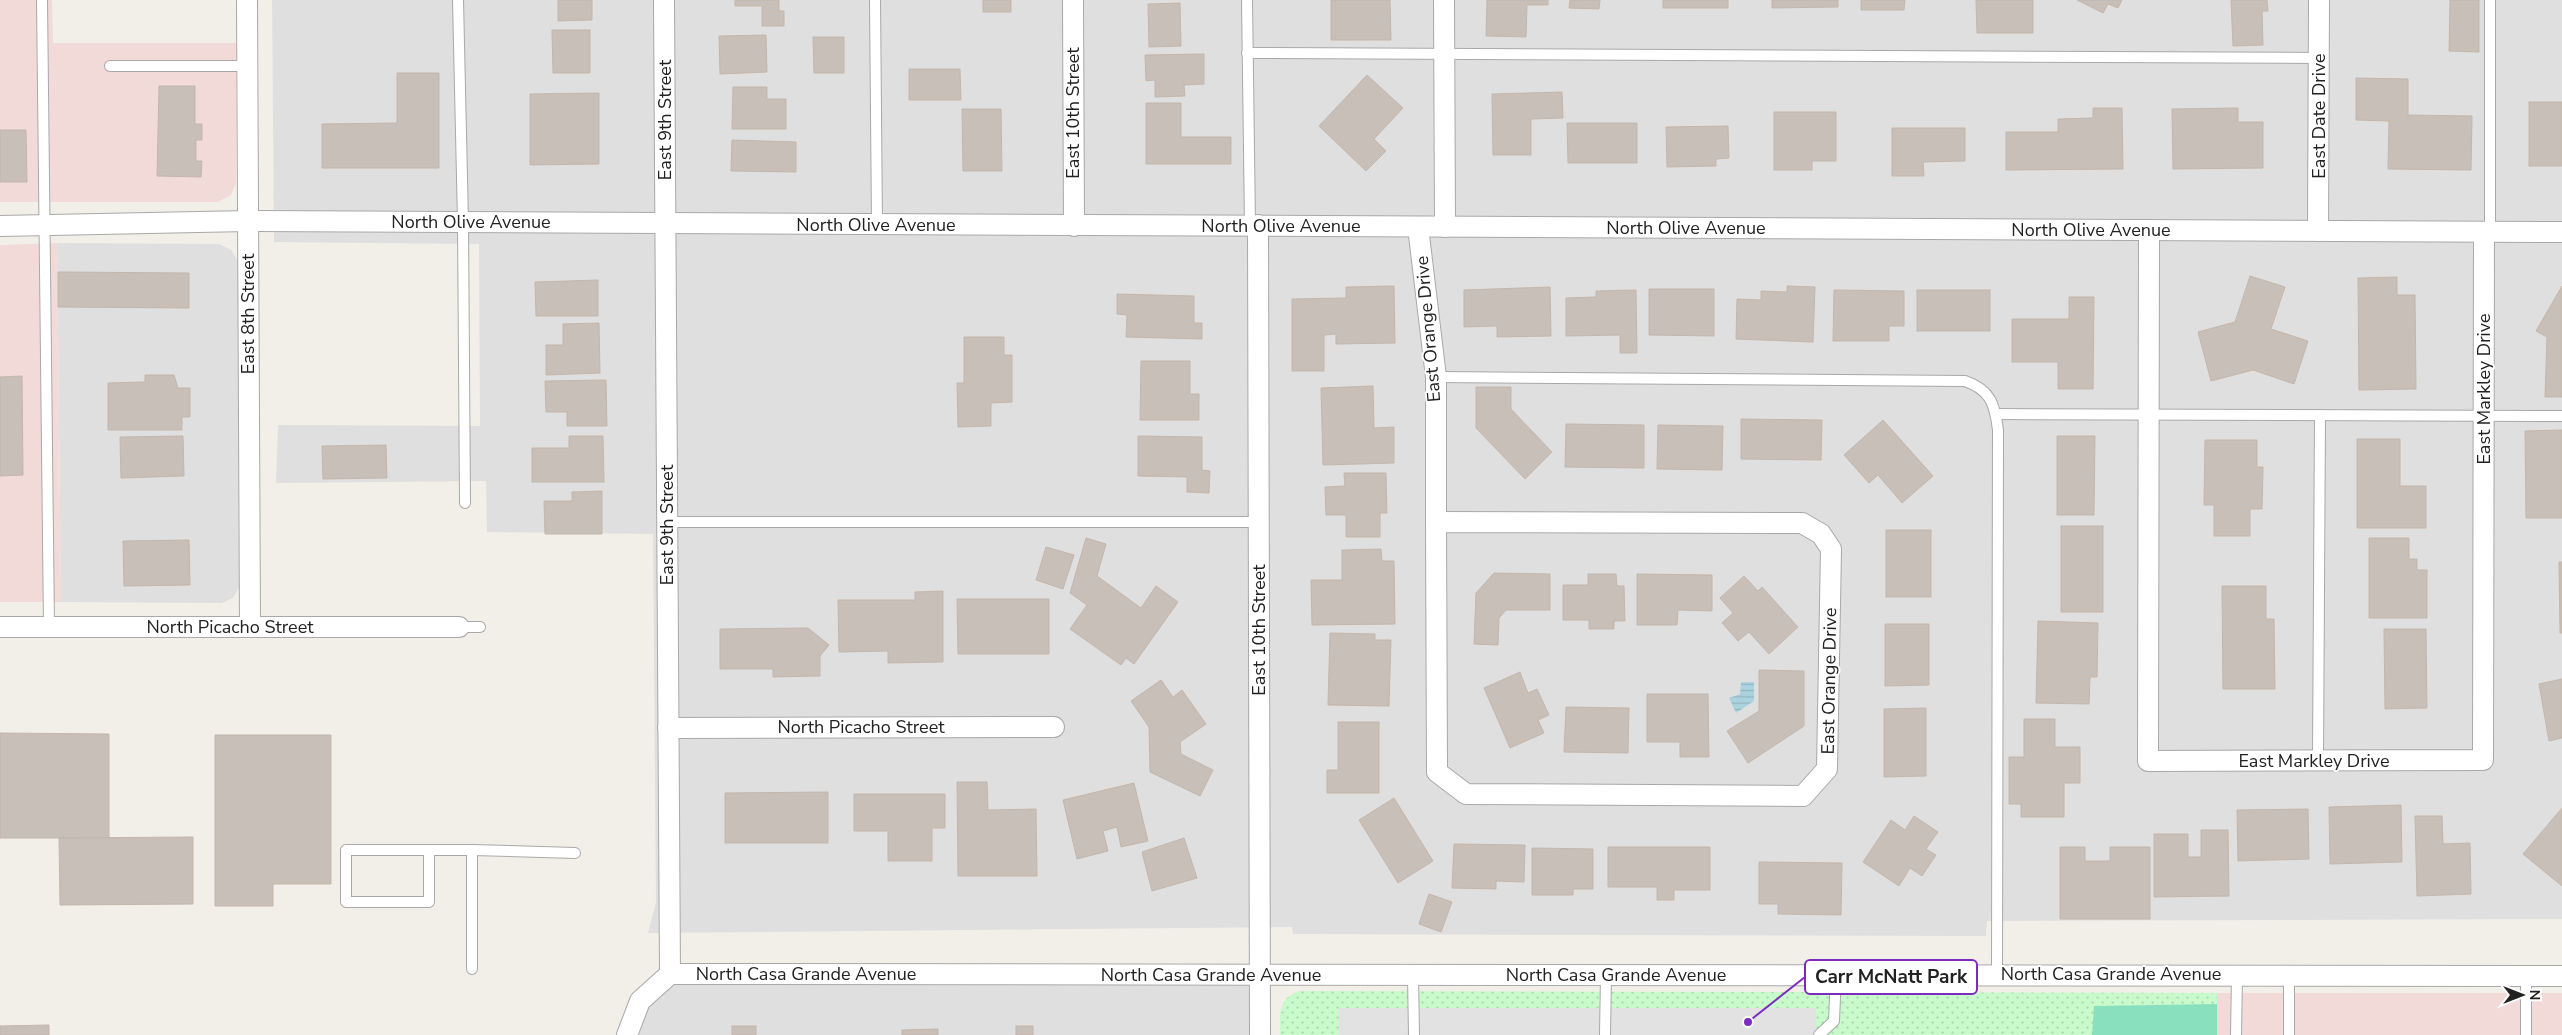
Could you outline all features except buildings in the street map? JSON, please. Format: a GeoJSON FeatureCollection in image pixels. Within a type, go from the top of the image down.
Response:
{"type":"FeatureCollection","features":[{"type":"Feature","properties":{"kind":"street","name":"East 8th Street"},"geometry":{"type":"LineString","coordinates":[[247,0],[250,627]]}},
{"type":"Feature","properties":{"kind":"street","name":"East 9th Street"},"geometry":{"type":"LineString","coordinates":[[664,0],[670,974]]}},
{"type":"Feature","properties":{"kind":"street","name":"East 10th Street"},"geometry":{"type":"LineString","coordinates":[[1073,0],[1074,226]]}},
{"type":"Feature","properties":{"kind":"street"},"geometry":{"type":"LineString","coordinates":[[1444,0],[1445,227]]}},
{"type":"Feature","properties":{"kind":"street","name":"East Date Drive"},"geometry":{"type":"LineString","coordinates":[[2318,231],[2319,0]]}},
{"type":"Feature","properties":{"kind":"street","name":"North Olive Avenue"},"geometry":{"type":"LineString","coordinates":[[0,226],[248,221],[2562,232]]}},
{"type":"Feature","properties":{"kind":"street","name":"East 10th Street"},"geometry":{"type":"LineString","coordinates":[[1254,225],[1258,522],[1260,1035]]}},
{"type":"Feature","properties":{"kind":"street","name":"East Orange Drive"},"geometry":{"type":"LineString","coordinates":[[1418,227],[1436,378],[1436,522],[1437,772],[1466,794],[1803,796],[1827,769],[1831,549],[1821,534],[1802,523],[1436,522]]}},
{"type":"Feature","properties":{"kind":"street","name":"East Markley Drive"},"geometry":{"type":"LineString","coordinates":[[2149,230],[2148,761],[2483,760],[2487,232]]}},
{"type":"Feature","properties":{"kind":"street","name":"North Picacho Street"},"geometry":{"type":"LineString","coordinates":[[0,627],[459,627]]}},
{"type":"Feature","properties":{"kind":"street","name":"North Picacho Street"},"geometry":{"type":"LineString","coordinates":[[668,728],[1054,727]]}},
{"type":"Feature","properties":{"kind":"street"},"geometry":{"type":"LineString","coordinates":[[627,1035],[640,1001],[670,974]]}},
{"type":"Feature","properties":{"kind":"street","name":"North Casa Grande Avenue"},"geometry":{"type":"LineString","coordinates":[[670,974],[2562,976]]}},
{"type":"Feature","properties":{"kind":"lane"},"geometry":{"type":"LineString","coordinates":[[42,0],[49,628]]}},
{"type":"Feature","properties":{"kind":"lane"},"geometry":{"type":"LineString","coordinates":[[458,0],[463,222],[465,503]]}},
{"type":"Feature","properties":{"kind":"lane"},"geometry":{"type":"LineString","coordinates":[[875,0],[877,225]]}},
{"type":"Feature","properties":{"kind":"lane"},"geometry":{"type":"LineString","coordinates":[[1247,0],[1247,53],[1254,225]]}},
{"type":"Feature","properties":{"kind":"lane"},"geometry":{"type":"LineString","coordinates":[[2487,232],[2490,0]]}},
{"type":"Feature","properties":{"kind":"lane"},"geometry":{"type":"LineString","coordinates":[[1247,53],[2319,58]]}},
{"type":"Feature","properties":{"kind":"lane"},"geometry":{"type":"LineString","coordinates":[[110,66],[247,66]]}},
{"type":"Feature","properties":{"kind":"lane"},"geometry":{"type":"LineString","coordinates":[[1436,378],[1965,381],[1979,386],[1990,398],[1996,414],[1997,974]]}},
{"type":"Feature","properties":{"kind":"lane"},"geometry":{"type":"LineString","coordinates":[[1996,414],[2562,416]]}},
{"type":"Feature","properties":{"kind":"lane"},"geometry":{"type":"LineString","coordinates":[[2318,761],[2320,415]]}},
{"type":"Feature","properties":{"kind":"lane"},"geometry":{"type":"LineString","coordinates":[[667,522],[1258,522]]}},
{"type":"Feature","properties":{"kind":"lane"},"geometry":{"type":"LineString","coordinates":[[459,627],[480,627]]}},
{"type":"Feature","properties":{"kind":"lane"},"geometry":{"type":"LineString","coordinates":[[429,850],[429,902],[346,902],[346,850],[429,850],[472,850],[575,853]]}},
{"type":"Feature","properties":{"kind":"lane"},"geometry":{"type":"LineString","coordinates":[[472,850],[472,969]]}},
{"type":"Feature","properties":{"kind":"lane"},"geometry":{"type":"LineString","coordinates":[[1819,1035],[1834,1021],[1836,974]]}},
{"type":"Feature","properties":{"kind":"lane"},"geometry":{"type":"LineString","coordinates":[[1413,975],[1414,1035]]}},
{"type":"Feature","properties":{"kind":"lane"},"geometry":{"type":"LineString","coordinates":[[1605,1035],[1606,975]]}},
{"type":"Feature","properties":{"kind":"lane"},"geometry":{"type":"LineString","coordinates":[[2236,1035],[2237,975]]}},
{"type":"Feature","properties":{"kind":"lane"},"geometry":{"type":"LineString","coordinates":[[2289,1035],[2290,975]]}},
{"type":"Feature","properties":{"kind":"lane"},"geometry":{"type":"LineString","coordinates":[[2526,976],[2526,1035]]}},
{"type":"Feature","properties":{"kind":"shaded area"},"geometry":{"type":"Polygon","coordinates":[[[0,0],[52,0],[53,43],[236,43],[236,183],[231,195],[218,202],[0,202],[0,0]]]}},
{"type":"Feature","properties":{"kind":"shaded area"},"geometry":{"type":"Polygon","coordinates":[[[272,0],[2562,0],[2562,919],[1987,921],[1986,936],[1293,934],[1292,927],[648,933],[656,902],[653,534],[487,532],[486,481],[276,483],[278,425],[480,426],[479,244],[274,242],[272,0]]]}},
{"type":"Feature","properties":{"kind":"shaded area"},"geometry":{"type":"Polygon","coordinates":[[[57,243],[219,244],[231,250],[238,261],[239,588],[233,598],[222,603],[61,602],[57,243]]]}},
{"type":"Feature","properties":{"kind":"shaded area"},"geometry":{"type":"Polygon","coordinates":[[[57,243],[61,602],[0,602],[0,245],[57,243]]]}},
{"type":"Feature","properties":{"kind":"shaded area"},"geometry":{"type":"Polygon","coordinates":[[[670,974],[1260,976],[1260,1035],[627,1035],[670,974]]]}},
{"type":"Feature","properties":{"kind":"shaded area"},"geometry":{"type":"Polygon","coordinates":[[[2217,993],[2562,993],[2562,1035],[2217,1035],[2217,993]]]}},
{"type":"Feature","properties":{"kind":"shaded area"},"geometry":{"type":"Polygon","coordinates":[[[1339,1008],[1816,1008],[1816,1035],[1339,1035],[1339,1008]]]}},
{"type":"Feature","properties":{"kind":"green space"},"geometry":{"type":"Polygon","coordinates":[[[1301,991],[2217,993],[2217,1035],[1280,1035],[1280,1013],[1284,1002],[1288,997],[1301,991]]]}},
{"type":"Feature","properties":{"kind":"green space"},"geometry":{"type":"Polygon","coordinates":[[[2217,1004],[2217,1035],[2092,1035],[2094,1006],[2217,1004]]]}},
{"type":"Feature","properties":{"kind":"water"},"geometry":{"type":"Polygon","coordinates":[[[1741,682],[1754,682],[1754,701],[1736,713],[1729,698],[1740,694],[1741,682]]]}},
{"type":"Feature","properties":{"kind":"place","name":"Carr McNatt Park"},"geometry":{"type":"Point","coordinates":[1748,1022]}}]}
